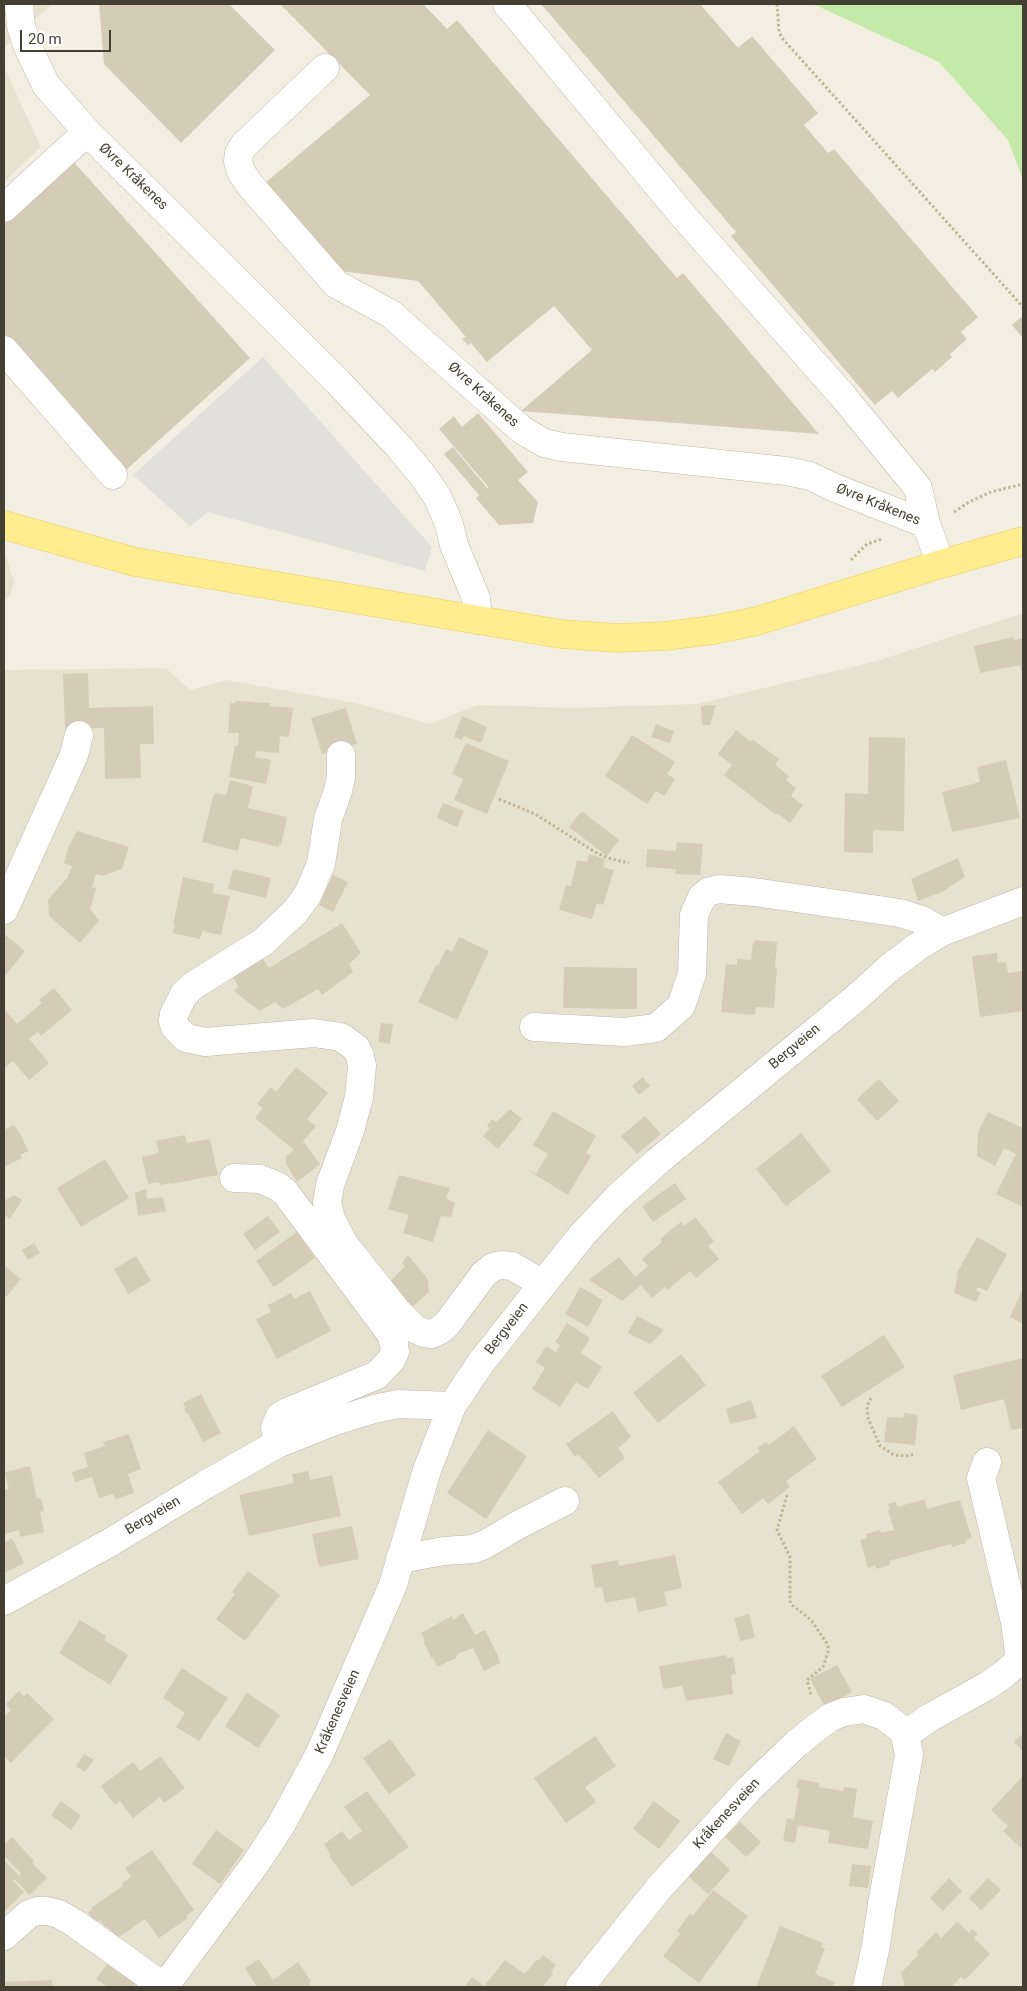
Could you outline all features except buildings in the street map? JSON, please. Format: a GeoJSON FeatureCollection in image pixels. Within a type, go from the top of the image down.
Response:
{"type":"FeatureCollection","features":[{"type":"Feature","properties":{"kind":"main road"},"geometry":{"type":"LineString","coordinates":[[4,525],[135,562],[561,634],[618,638],[665,636],[757,621],[941,564],[1023,541]]}},
{"type":"Feature","properties":{"kind":"street","name":"Øvre Kråkenes"},"geometry":{"type":"LineString","coordinates":[[19,4],[21,26],[27,44],[46,84],[87,132],[338,382],[400,448],[423,476],[438,498],[449,524],[454,545],[476,598],[478,620]]}},
{"type":"Feature","properties":{"kind":"street","name":"Øvre Kråkenes"},"geometry":{"type":"LineString","coordinates":[[507,4],[685,218],[842,395],[918,488],[936,520],[941,564]]}},
{"type":"Feature","properties":{"kind":"street","name":"Øvre Kråkenes"},"geometry":{"type":"LineString","coordinates":[[325,68],[244,145],[239,153],[238,162],[241,172],[250,185],[336,284],[391,314],[522,430],[544,443],[562,448],[776,470],[810,476],[835,488],[936,520]]}},
{"type":"Feature","properties":{"kind":"street"},"geometry":{"type":"LineString","coordinates":[[4,208],[87,132]]}},
{"type":"Feature","properties":{"kind":"street"},"geometry":{"type":"LineString","coordinates":[[4,350],[113,475]]}},
{"type":"Feature","properties":{"kind":"street"},"geometry":{"type":"LineString","coordinates":[[4,910],[74,755],[79,735]]}},
{"type":"Feature","properties":{"kind":"street"},"geometry":{"type":"LineString","coordinates":[[341,755],[341,777],[328,819],[321,864],[308,894],[295,912],[263,942],[194,985],[184,994],[174,1014],[174,1027],[186,1038],[205,1042],[314,1033],[341,1037],[356,1048],[362,1066],[359,1097],[350,1131],[330,1185],[327,1203],[331,1219],[344,1244],[397,1311],[415,1329],[432,1334],[440,1330],[447,1324],[484,1274],[493,1267],[501,1265],[512,1266],[543,1284]]}},
{"type":"Feature","properties":{"kind":"street"},"geometry":{"type":"LineString","coordinates":[[534,1027],[624,1032],[656,1028],[681,1006],[692,974],[694,915],[702,897],[708,892],[719,889],[754,892],[900,913],[922,920],[942,932]]}},
{"type":"Feature","properties":{"kind":"street","name":"Bergveien"},"geometry":{"type":"LineString","coordinates":[[4,1601],[110,1543],[205,1485],[278,1444],[332,1422],[374,1409],[398,1404],[452,1406],[480,1364],[582,1235],[617,1198],[658,1161],[856,998],[888,969],[917,947],[942,932],[1023,901]]}},
{"type":"Feature","properties":{"kind":"street"},"geometry":{"type":"LineString","coordinates":[[234,1178],[260,1179],[277,1186],[284,1192],[385,1327],[394,1344],[395,1352],[391,1360],[386,1368],[377,1375],[285,1412],[280,1416],[275,1427],[278,1444]]}},
{"type":"Feature","properties":{"kind":"street","name":"Kråkenesveien"},"geometry":{"type":"LineString","coordinates":[[4,1936],[29,1914],[47,1911],[59,1914],[164,1987],[256,1863],[281,1824],[319,1755],[393,1585],[427,1470],[452,1406]]}},
{"type":"Feature","properties":{"kind":"street"},"geometry":{"type":"LineString","coordinates":[[867,1987],[906,1776],[909,1755],[906,1735],[929,1718],[987,1686],[1020,1660],[1015,1622],[981,1478],[987,1462]]}},
{"type":"Feature","properties":{"kind":"street"},"geometry":{"type":"LineString","coordinates":[[400,1559],[444,1551],[473,1549],[484,1545],[565,1501]]}},
{"type":"Feature","properties":{"kind":"street","name":"Kråkenesveien"},"geometry":{"type":"LineString","coordinates":[[580,1987],[659,1888],[707,1834],[749,1789],[796,1744],[825,1722],[844,1712],[864,1709],[893,1721],[906,1735]]}},
{"type":"Feature","properties":{"kind":"path"},"geometry":{"type":"LineString","coordinates":[[776,4],[779,32],[782,38],[1023,307]]}},
{"type":"Feature","properties":{"kind":"path"},"geometry":{"type":"LineString","coordinates":[[936,520],[991,492],[1023,484]]}},
{"type":"Feature","properties":{"kind":"path"},"geometry":{"type":"LineString","coordinates":[[499,799],[535,814],[595,852],[608,858],[629,863]]}},
{"type":"Feature","properties":{"kind":"path"},"geometry":{"type":"LineString","coordinates":[[870,1398],[867,1406],[868,1418],[880,1446],[894,1455],[905,1456],[915,1454]]}},
{"type":"Feature","properties":{"kind":"path"},"geometry":{"type":"LineString","coordinates":[[787,1495],[777,1530],[790,1557],[790,1601],[811,1620],[828,1646],[823,1667],[807,1680],[809,1692],[825,1722]]}},
{"type":"Feature","properties":{"kind":"shaded area"},"geometry":{"type":"Polygon","coordinates":[[[4,4],[52,4],[4,48],[4,4]]]}},
{"type":"Feature","properties":{"kind":"shaded area"},"geometry":{"type":"Polygon","coordinates":[[[4,67],[41,147],[4,182],[4,67]]]}},
{"type":"Feature","properties":{"kind":"shaded area"},"geometry":{"type":"Polygon","coordinates":[[[263,357],[432,547],[425,571],[208,512],[190,526],[133,475],[263,357]]]}},
{"type":"Feature","properties":{"kind":"shaded area"},"geometry":{"type":"Polygon","coordinates":[[[4,550],[14,582],[10,595],[4,601],[4,550]]]}},
{"type":"Feature","properties":{"kind":"shaded area"},"geometry":{"type":"Polygon","coordinates":[[[1023,613],[1023,1987],[4,1987],[4,670],[166,668],[190,690],[227,680],[360,704],[430,724],[477,705],[573,708],[697,704],[877,661],[1023,613]]]}},
{"type":"Feature","properties":{"kind":"green space"},"geometry":{"type":"Polygon","coordinates":[[[813,4],[1023,4],[1023,180],[1008,140],[939,62],[813,4]]]}}]}
